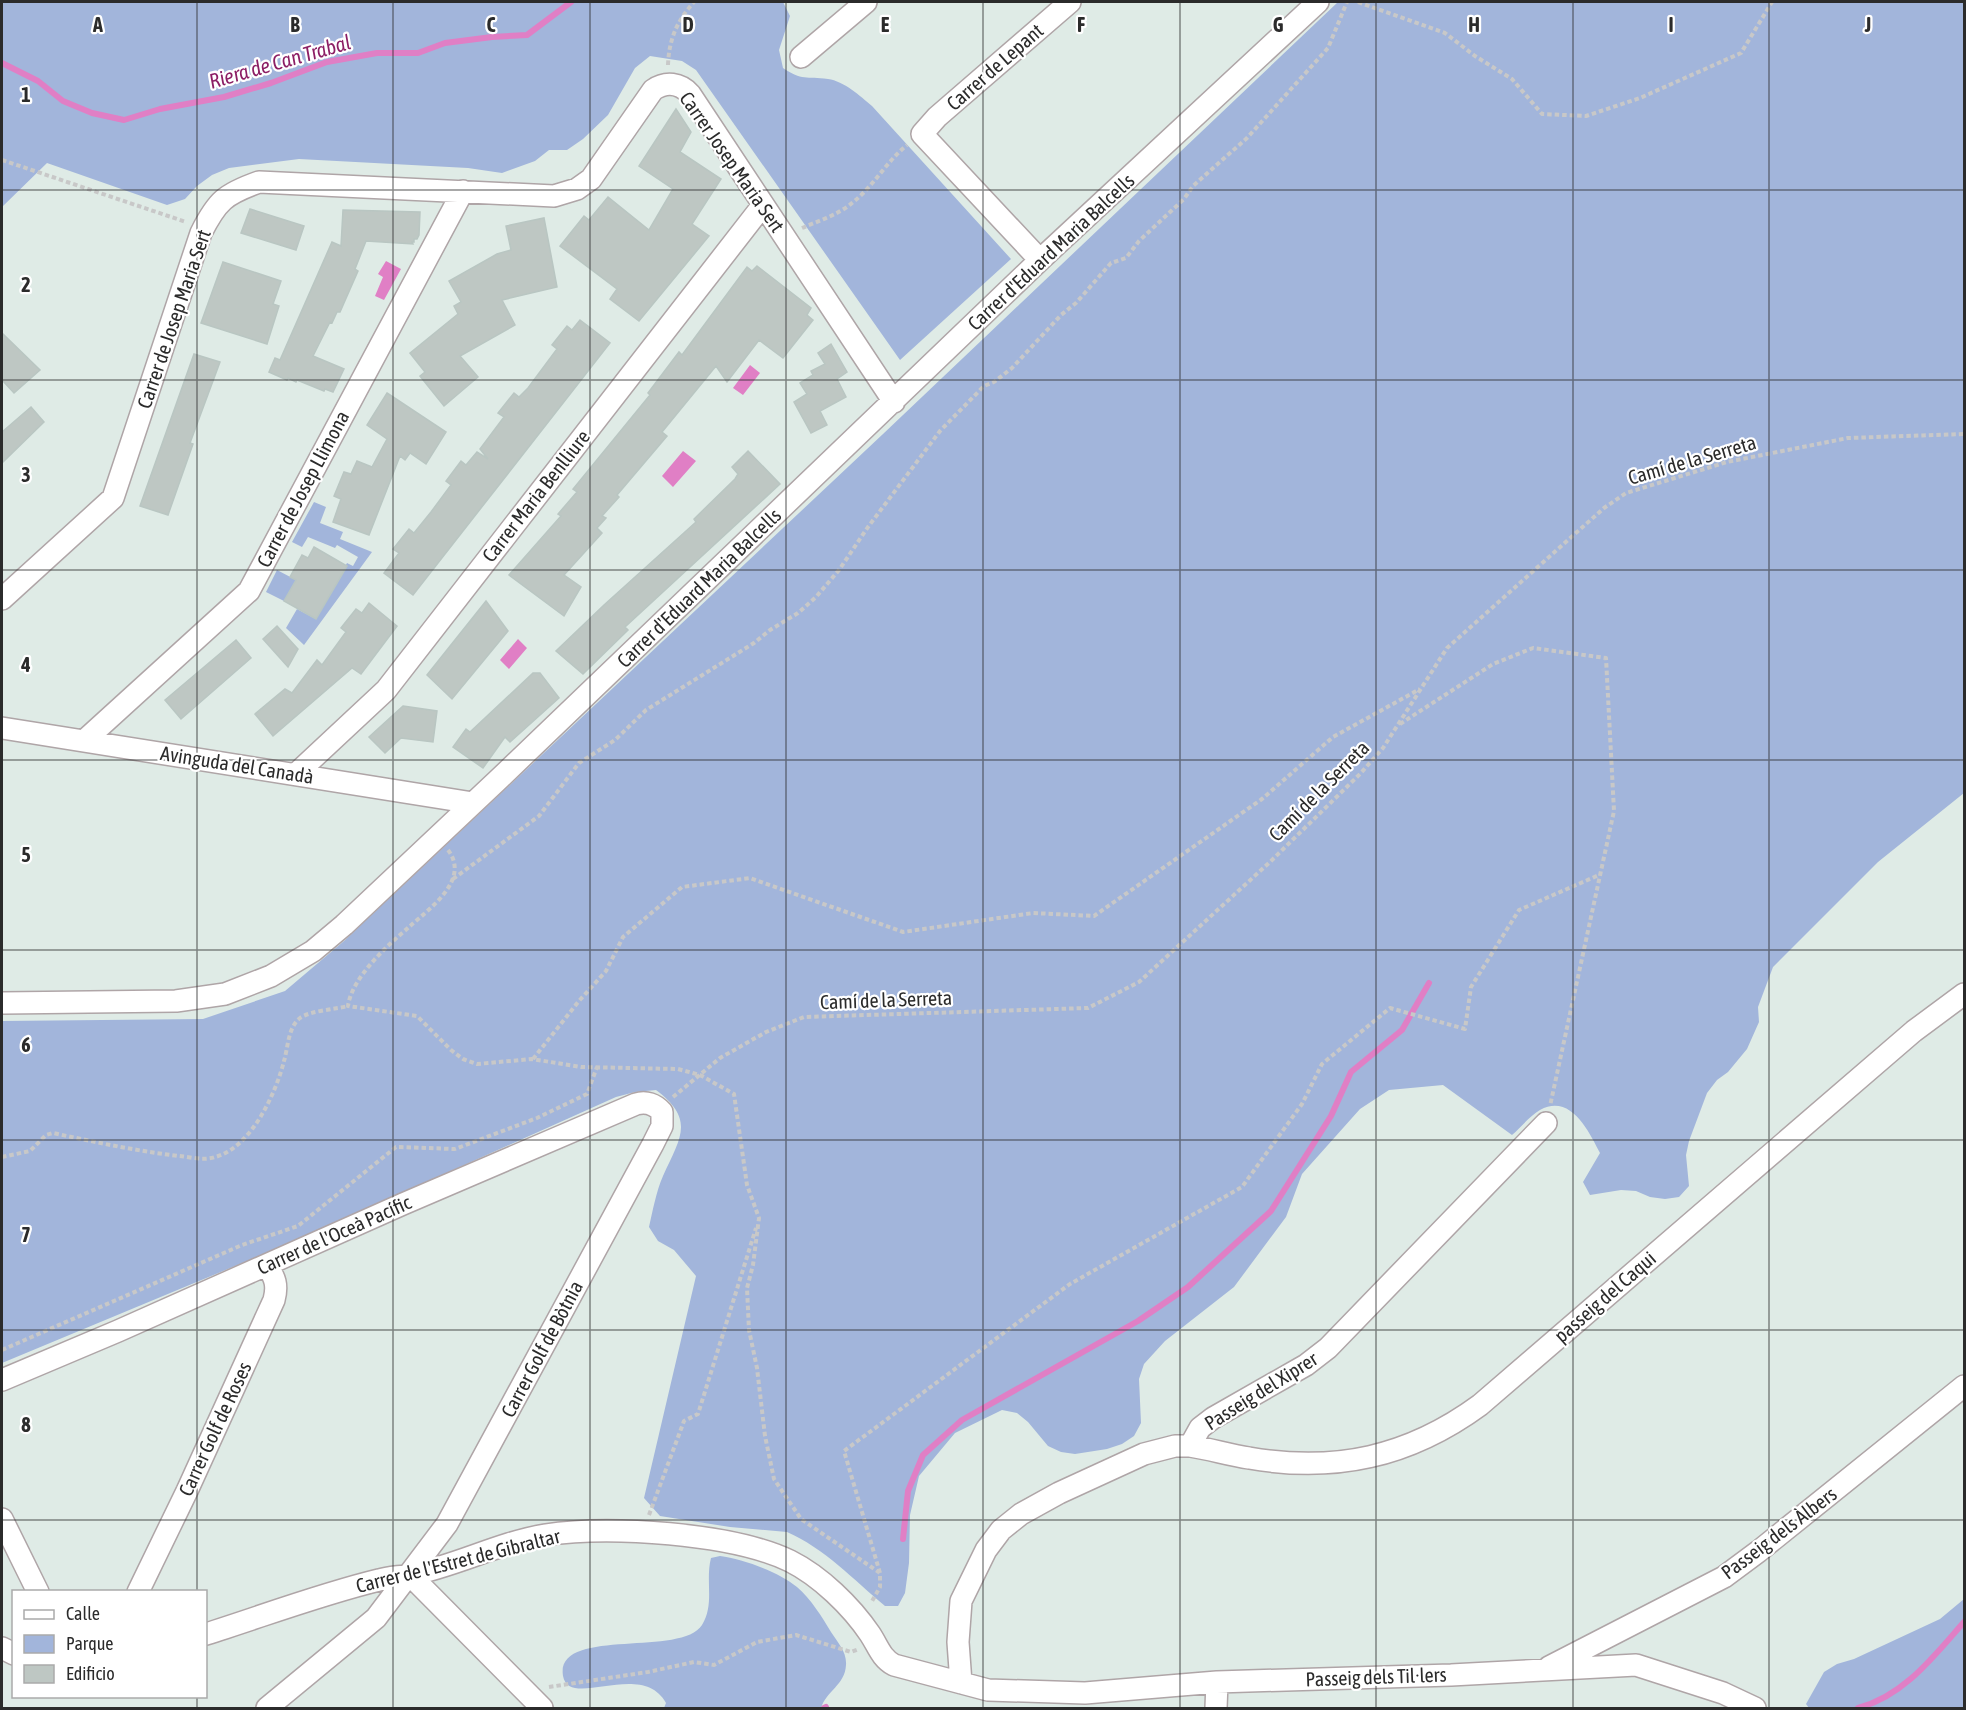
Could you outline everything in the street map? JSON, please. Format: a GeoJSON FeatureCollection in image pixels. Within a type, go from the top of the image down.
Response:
{"type":"FeatureCollection","features":[{"type":"Feature","properties":{"kind":"street"},"geometry":{"type":"LineString","coordinates":[[801,57],[866,2]]}},
{"type":"Feature","properties":{"kind":"street","name":"Carrer de Lepant"},"geometry":{"type":"LineString","coordinates":[[922,134],[937,117],[1070,2]]}},
{"type":"Feature","properties":{"kind":"street","name":"Carrer d'Eduard Maria Balcells"},"geometry":{"type":"LineString","coordinates":[[2,1003],[176,1001],[225,994],[271,976],[313,951],[344,925],[473,803],[1040,261],[1318,2]]}},
{"type":"Feature","properties":{"kind":"street","name":"Carrer Josep Maria Sert"},"geometry":{"type":"LineString","coordinates":[[463,191],[554,196],[577,189],[591,179],[653,90],[668,84],[681,86],[690,94],[894,402]]}},
{"type":"Feature","properties":{"kind":"street"},"geometry":{"type":"LineString","coordinates":[[922,134],[1040,261]]}},
{"type":"Feature","properties":{"kind":"street","name":"Carrer de Josep Maria Sert"},"geometry":{"type":"LineString","coordinates":[[2,599],[113,498],[194,224],[212,212],[232,191],[259,182],[463,191]]}},
{"type":"Feature","properties":{"kind":"street","name":"Carrer de Josep Llimona"},"geometry":{"type":"LineString","coordinates":[[84,741],[249,591],[463,191]]}},
{"type":"Feature","properties":{"kind":"street","name":"Carrer Maria Benlliure"},"geometry":{"type":"LineString","coordinates":[[296,774],[386,690],[763,205]]}},
{"type":"Feature","properties":{"kind":"street","name":"Avinguda del Canadà"},"geometry":{"type":"LineString","coordinates":[[2,728],[473,803]]}},
{"type":"Feature","properties":{"kind":"street","name":"passeig del Caqui"},"geometry":{"type":"LineString","coordinates":[[1190,1446],[1249,1458],[1296,1464],[1330,1464],[1389,1452],[1448,1426],[1480,1405],[1914,1031],[1965,994]]}},
{"type":"Feature","properties":{"kind":"street","name":"Carrer de l'Oceà Pacífic"},"geometry":{"type":"LineString","coordinates":[[2,1380],[636,1104],[644,1102],[661,1112]]}},
{"type":"Feature","properties":{"kind":"street","name":"Carrer Golf de Bòtnia"},"geometry":{"type":"LineString","coordinates":[[267,1708],[376,1618],[447,1524],[653,1144],[662,1126],[661,1112]]}},
{"type":"Feature","properties":{"kind":"street","name":"Passeig del Xiprer"},"geometry":{"type":"LineString","coordinates":[[961,1683],[957,1642],[961,1601],[986,1550],[1001,1530],[1021,1514],[1059,1493],[1144,1454],[1175,1446],[1190,1446],[1200,1428],[1214,1418],[1306,1365],[1328,1348],[1546,1123]]}},
{"type":"Feature","properties":{"kind":"street","name":"Carrer Golf de Roses"},"geometry":{"type":"LineString","coordinates":[[139,1590],[274,1300],[277,1290],[276,1280],[267,1265]]}},
{"type":"Feature","properties":{"kind":"street","name":"Passeig dels Àlbers"},"geometry":{"type":"LineString","coordinates":[[1544,1670],[1725,1576],[1965,1386]]}},
{"type":"Feature","properties":{"kind":"street"},"geometry":{"type":"LineString","coordinates":[[2,1519],[37,1590]]}},
{"type":"Feature","properties":{"kind":"street","name":"Carrer de l'Estret de Gibraltar"},"geometry":{"type":"LineString","coordinates":[[207,1634],[377,1580],[410,1575],[514,1542],[545,1535],[604,1531],[642,1532],[740,1545],[769,1552],[791,1562],[811,1574],[839,1598],[870,1634],[885,1660],[894,1665],[961,1683],[988,1699]]}},
{"type":"Feature","properties":{"kind":"street"},"geometry":{"type":"LineString","coordinates":[[410,1575],[542,1708]]}},
{"type":"Feature","properties":{"kind":"street","name":"Passeig dels Til·lers"},"geometry":{"type":"LineString","coordinates":[[988,1699],[1216,1682],[1636,1665],[1723,1693],[1755,1708]]}},
{"type":"Feature","properties":{"kind":"street"},"geometry":{"type":"LineString","coordinates":[[1216,1682],[1216,1708]]}},
{"type":"Feature","properties":{"kind":"path"},"geometry":{"type":"LineString","coordinates":[[676,69],[668,68],[672,34],[694,2]]}},
{"type":"Feature","properties":{"kind":"path"},"geometry":{"type":"LineString","coordinates":[[348,1006],[349,998],[363,973],[388,947],[429,911],[453,879],[538,816],[579,763],[615,740],[646,710],[754,643],[798,613],[816,597],[839,570],[868,526],[940,431],[984,386],[994,382],[1012,368],[1061,315],[1076,303],[1111,263],[1126,258],[1139,241],[1184,199],[1199,180],[1247,138],[1328,48],[1347,2]]}},
{"type":"Feature","properties":{"kind":"path"},"geometry":{"type":"LineString","coordinates":[[1358,2],[1445,33],[1475,57],[1512,79],[1542,114],[1586,116],[1640,98],[1741,52],[1772,2]]}},
{"type":"Feature","properties":{"kind":"path"},"geometry":{"type":"LineString","coordinates":[[795,231],[844,210],[864,193],[897,153],[922,134]]}},
{"type":"Feature","properties":{"kind":"path"},"geometry":{"type":"LineString","coordinates":[[2,159],[194,224]]}},
{"type":"Feature","properties":{"kind":"path","name":"Camí de la Serreta"},"geometry":{"type":"LineString","coordinates":[[661,1112],[720,1058],[766,1032],[804,1017],[1088,1008],[1139,982],[1271,861],[1360,774],[1383,748],[1447,648],[1604,508],[1626,493],[1727,462],[1848,438],[1965,434]]}},
{"type":"Feature","properties":{"kind":"path"},"geometry":{"type":"LineString","coordinates":[[1397,726],[1493,664],[1533,648],[1606,658],[1614,811],[1546,1123]]}},
{"type":"Feature","properties":{"kind":"path"},"geometry":{"type":"LineString","coordinates":[[532,1059],[606,971],[623,937],[682,887],[750,878],[903,932],[1033,913],[1094,916],[1262,799],[1333,737],[1421,688]]}},
{"type":"Feature","properties":{"kind":"path"},"geometry":{"type":"LineString","coordinates":[[436,837],[453,856],[455,869],[453,879]]}},
{"type":"Feature","properties":{"kind":"path"},"geometry":{"type":"LineString","coordinates":[[872,1610],[871,1604],[880,1587],[880,1573],[844,1451],[1070,1284],[1242,1187],[1302,1104],[1322,1064],[1390,1008],[1465,1029],[1471,987],[1519,910],[1599,875]]}},
{"type":"Feature","properties":{"kind":"path"},"geometry":{"type":"LineString","coordinates":[[2,1156],[30,1151],[46,1135],[53,1133],[154,1154],[200,1159],[214,1158],[224,1154],[238,1144],[255,1124],[271,1099],[293,1027],[299,1018],[348,1006],[417,1016],[451,1050],[477,1064],[532,1059],[597,1067],[678,1069],[700,1075],[734,1094],[747,1185],[759,1218],[753,1265],[747,1288],[749,1330],[774,1479],[801,1520],[880,1573]]}},
{"type":"Feature","properties":{"kind":"path"},"geometry":{"type":"LineString","coordinates":[[2,1350],[242,1245],[298,1226],[396,1147],[455,1149],[537,1119],[587,1094],[597,1067]]}},
{"type":"Feature","properties":{"kind":"path"},"geometry":{"type":"LineString","coordinates":[[642,1532],[684,1421],[698,1414],[759,1218]]}},
{"type":"Feature","properties":{"kind":"path"},"geometry":{"type":"LineString","coordinates":[[524,1691],[648,1672],[694,1662],[714,1665],[757,1642],[796,1635],[851,1652],[875,1644]]}},
{"type":"Feature","properties":{"kind":"green space"},"geometry":{"type":"Polygon","coordinates":[[[2,2],[783,2],[790,16],[779,50],[783,68],[800,76],[834,80],[846,86],[872,106],[1011,259],[900,360],[696,70],[682,61],[650,56],[635,68],[608,115],[583,139],[567,150],[549,150],[535,161],[502,173],[468,168],[299,159],[229,168],[212,175],[185,199],[167,205],[47,163],[2,207],[2,2]]]}},
{"type":"Feature","properties":{"kind":"green space"},"geometry":{"type":"Polygon","coordinates":[[[1338,2],[1964,2],[1964,793],[1878,862],[1773,967],[1758,1007],[1759,1022],[1747,1049],[1707,1093],[1686,1155],[1689,1186],[1679,1197],[1665,1199],[1650,1197],[1636,1191],[1621,1190],[1590,1195],[1583,1182],[1600,1153],[1578,1117],[1561,1107],[1551,1106],[1540,1110],[1512,1135],[1443,1085],[1389,1090],[1360,1109],[1302,1174],[1286,1217],[1234,1287],[1165,1341],[1144,1364],[1139,1379],[1141,1423],[1134,1436],[1122,1444],[1107,1449],[1075,1454],[1061,1452],[1048,1446],[1028,1422],[1017,1413],[1002,1410],[955,1433],[919,1476],[910,1515],[909,1563],[905,1593],[898,1606],[885,1606],[826,1556],[787,1532],[730,1527],[660,1516],[644,1498],[696,1276],[674,1250],[658,1241],[649,1227],[658,1188],[675,1151],[681,1130],[676,1111],[656,1090],[616,1097],[288,1244],[2,1363],[2,1021],[203,1019],[285,991],[344,941],[1338,2]]]}},
{"type":"Feature","properties":{"kind":"green space"},"geometry":{"type":"Polygon","coordinates":[[[314,502],[326,507],[320,523],[343,532],[340,539],[372,552],[304,645],[286,628],[297,609],[316,619],[347,563],[353,566],[358,557],[337,545],[335,548],[308,537],[302,547],[292,542],[314,502]]]}},
{"type":"Feature","properties":{"kind":"green space"},"geometry":{"type":"Polygon","coordinates":[[[277,570],[296,580],[284,601],[266,592],[277,570]]]}},
{"type":"Feature","properties":{"kind":"green space"},"geometry":{"type":"Polygon","coordinates":[[[720,1556],[750,1563],[781,1576],[797,1587],[820,1614],[842,1648],[846,1665],[842,1678],[823,1702],[821,1708],[664,1708],[666,1703],[655,1691],[641,1685],[624,1684],[578,1688],[568,1685],[563,1676],[566,1661],[578,1652],[598,1647],[670,1640],[690,1635],[702,1625],[708,1609],[711,1558],[720,1556]]]}},
{"type":"Feature","properties":{"kind":"green space"},"geometry":{"type":"Polygon","coordinates":[[[1964,1599],[1964,1708],[1809,1708],[1806,1704],[1824,1672],[1837,1664],[1854,1659],[1940,1619],[1964,1599]]]}},
{"type":"Feature","properties":{"kind":"shaded area"},"geometry":{"type":"Polygon","coordinates":[[[386,261],[401,269],[384,300],[375,296],[383,277],[378,274],[386,261]]]}},
{"type":"Feature","properties":{"kind":"shaded area"},"geometry":{"type":"Polygon","coordinates":[[[750,365],[760,373],[743,395],[733,388],[750,365]]]}},
{"type":"Feature","properties":{"kind":"shaded area"},"geometry":{"type":"Polygon","coordinates":[[[683,451],[696,461],[673,487],[662,476],[683,451]]]}},
{"type":"Feature","properties":{"kind":"shaded area"},"geometry":{"type":"Polygon","coordinates":[[[518,639],[527,648],[509,669],[500,660],[518,639]]]}},
{"type":"Feature","properties":{"kind":"building"},"geometry":{"type":"Polygon","coordinates":[[[676,109],[691,132],[680,152],[721,179],[692,224],[709,236],[639,321],[610,299],[617,289],[560,246],[584,216],[589,220],[608,197],[649,230],[673,189],[639,166],[676,109]]]}},
{"type":"Feature","properties":{"kind":"building"},"geometry":{"type":"Polygon","coordinates":[[[250,209],[304,226],[296,250],[241,233],[250,209]]]}},
{"type":"Feature","properties":{"kind":"building"},"geometry":{"type":"Polygon","coordinates":[[[343,210],[420,212],[419,235],[412,242],[413,244],[366,241],[355,269],[358,271],[340,312],[337,312],[332,323],[330,322],[313,356],[344,369],[333,392],[325,389],[324,391],[297,380],[296,382],[288,378],[287,380],[269,372],[275,358],[280,360],[332,242],[341,246],[343,210]]]}},
{"type":"Feature","properties":{"kind":"building"},"geometry":{"type":"Polygon","coordinates":[[[544,218],[557,287],[502,300],[515,325],[460,356],[478,377],[444,406],[420,376],[425,372],[410,353],[458,314],[454,306],[461,302],[449,281],[497,254],[511,250],[506,226],[544,218]]]}},
{"type":"Feature","properties":{"kind":"building"},"geometry":{"type":"Polygon","coordinates":[[[223,262],[281,281],[273,304],[279,306],[267,344],[201,323],[223,262]]]}},
{"type":"Feature","properties":{"kind":"building"},"geometry":{"type":"Polygon","coordinates":[[[757,266],[811,308],[807,315],[813,320],[783,358],[759,340],[727,382],[716,366],[662,432],[667,436],[602,516],[606,518],[597,528],[602,533],[564,575],[581,587],[564,616],[509,575],[561,516],[558,514],[577,492],[573,489],[650,395],[648,393],[679,352],[682,355],[747,267],[752,271],[757,266]]]}},
{"type":"Feature","properties":{"kind":"building"},"geometry":{"type":"Polygon","coordinates":[[[580,320],[610,343],[413,595],[384,573],[399,553],[393,549],[409,529],[414,533],[431,512],[451,485],[446,481],[461,461],[466,465],[477,452],[488,459],[480,449],[504,417],[498,413],[514,393],[519,397],[528,388],[557,349],[552,345],[567,326],[572,330],[580,320]]]}},
{"type":"Feature","properties":{"kind":"building"},"geometry":{"type":"Polygon","coordinates":[[[2,333],[40,370],[14,393],[2,380],[2,333]]]}},
{"type":"Feature","properties":{"kind":"building"},"geometry":{"type":"Polygon","coordinates":[[[831,344],[847,372],[837,379],[846,397],[820,411],[827,425],[811,433],[794,402],[807,394],[800,383],[813,375],[811,371],[825,364],[818,353],[831,344]]]}},
{"type":"Feature","properties":{"kind":"building"},"geometry":{"type":"Polygon","coordinates":[[[194,354],[220,362],[190,443],[193,444],[168,515],[140,506],[194,354]]]}},
{"type":"Feature","properties":{"kind":"building"},"geometry":{"type":"Polygon","coordinates":[[[387,393],[446,432],[426,464],[410,453],[405,460],[400,456],[369,535],[333,522],[341,499],[334,496],[344,472],[351,474],[357,461],[372,467],[387,439],[367,425],[387,393]]]}},
{"type":"Feature","properties":{"kind":"building"},"geometry":{"type":"Polygon","coordinates":[[[31,407],[44,422],[2,463],[2,432],[31,407]]]}},
{"type":"Feature","properties":{"kind":"building"},"geometry":{"type":"Polygon","coordinates":[[[748,451],[780,484],[625,627],[628,630],[583,674],[556,651],[696,522],[694,519],[735,479],[738,474],[732,467],[748,451]]]}},
{"type":"Feature","properties":{"kind":"building"},"geometry":{"type":"Polygon","coordinates":[[[314,547],[347,566],[316,619],[284,601],[296,580],[290,577],[302,555],[308,558],[314,547]]]}},
{"type":"Feature","properties":{"kind":"building"},"geometry":{"type":"Polygon","coordinates":[[[486,601],[508,631],[452,699],[427,675],[486,601]]]}},
{"type":"Feature","properties":{"kind":"building"},"geometry":{"type":"Polygon","coordinates":[[[369,603],[397,626],[361,674],[352,668],[273,736],[255,714],[285,689],[292,693],[317,660],[322,665],[346,632],[341,628],[356,609],[362,613],[369,603]]]}},
{"type":"Feature","properties":{"kind":"building"},"geometry":{"type":"Polygon","coordinates":[[[277,626],[298,649],[288,667],[263,639],[277,626]]]}},
{"type":"Feature","properties":{"kind":"building"},"geometry":{"type":"Polygon","coordinates":[[[236,640],[251,658],[181,719],[165,700],[236,640]]]}},
{"type":"Feature","properties":{"kind":"building"},"geometry":{"type":"Polygon","coordinates":[[[533,673],[540,673],[559,698],[510,742],[505,737],[483,768],[453,747],[466,729],[470,732],[533,673]]]}},
{"type":"Feature","properties":{"kind":"building"},"geometry":{"type":"Polygon","coordinates":[[[403,706],[437,711],[433,742],[401,738],[385,753],[369,737],[403,706]]]}},
{"type":"Feature","properties":{"kind":"waterway","name":"Riera de Can Trabal"},"geometry":{"type":"LineString","coordinates":[[2,63],[38,81],[63,101],[92,113],[124,120],[160,109],[224,97],[271,83],[327,62],[377,53],[418,53],[445,43],[527,35],[571,2]]}},
{"type":"Feature","properties":{"kind":"waterway"},"geometry":{"type":"LineString","coordinates":[[903,1539],[908,1491],[923,1455],[962,1420],[1138,1321],[1188,1287],[1271,1211],[1331,1116],[1351,1072],[1402,1030],[1429,983]]}},
{"type":"Feature","properties":{"kind":"waterway"},"geometry":{"type":"LineString","coordinates":[[1858,1708],[1875,1702],[1904,1684],[1929,1661],[1964,1622]]}}]}
